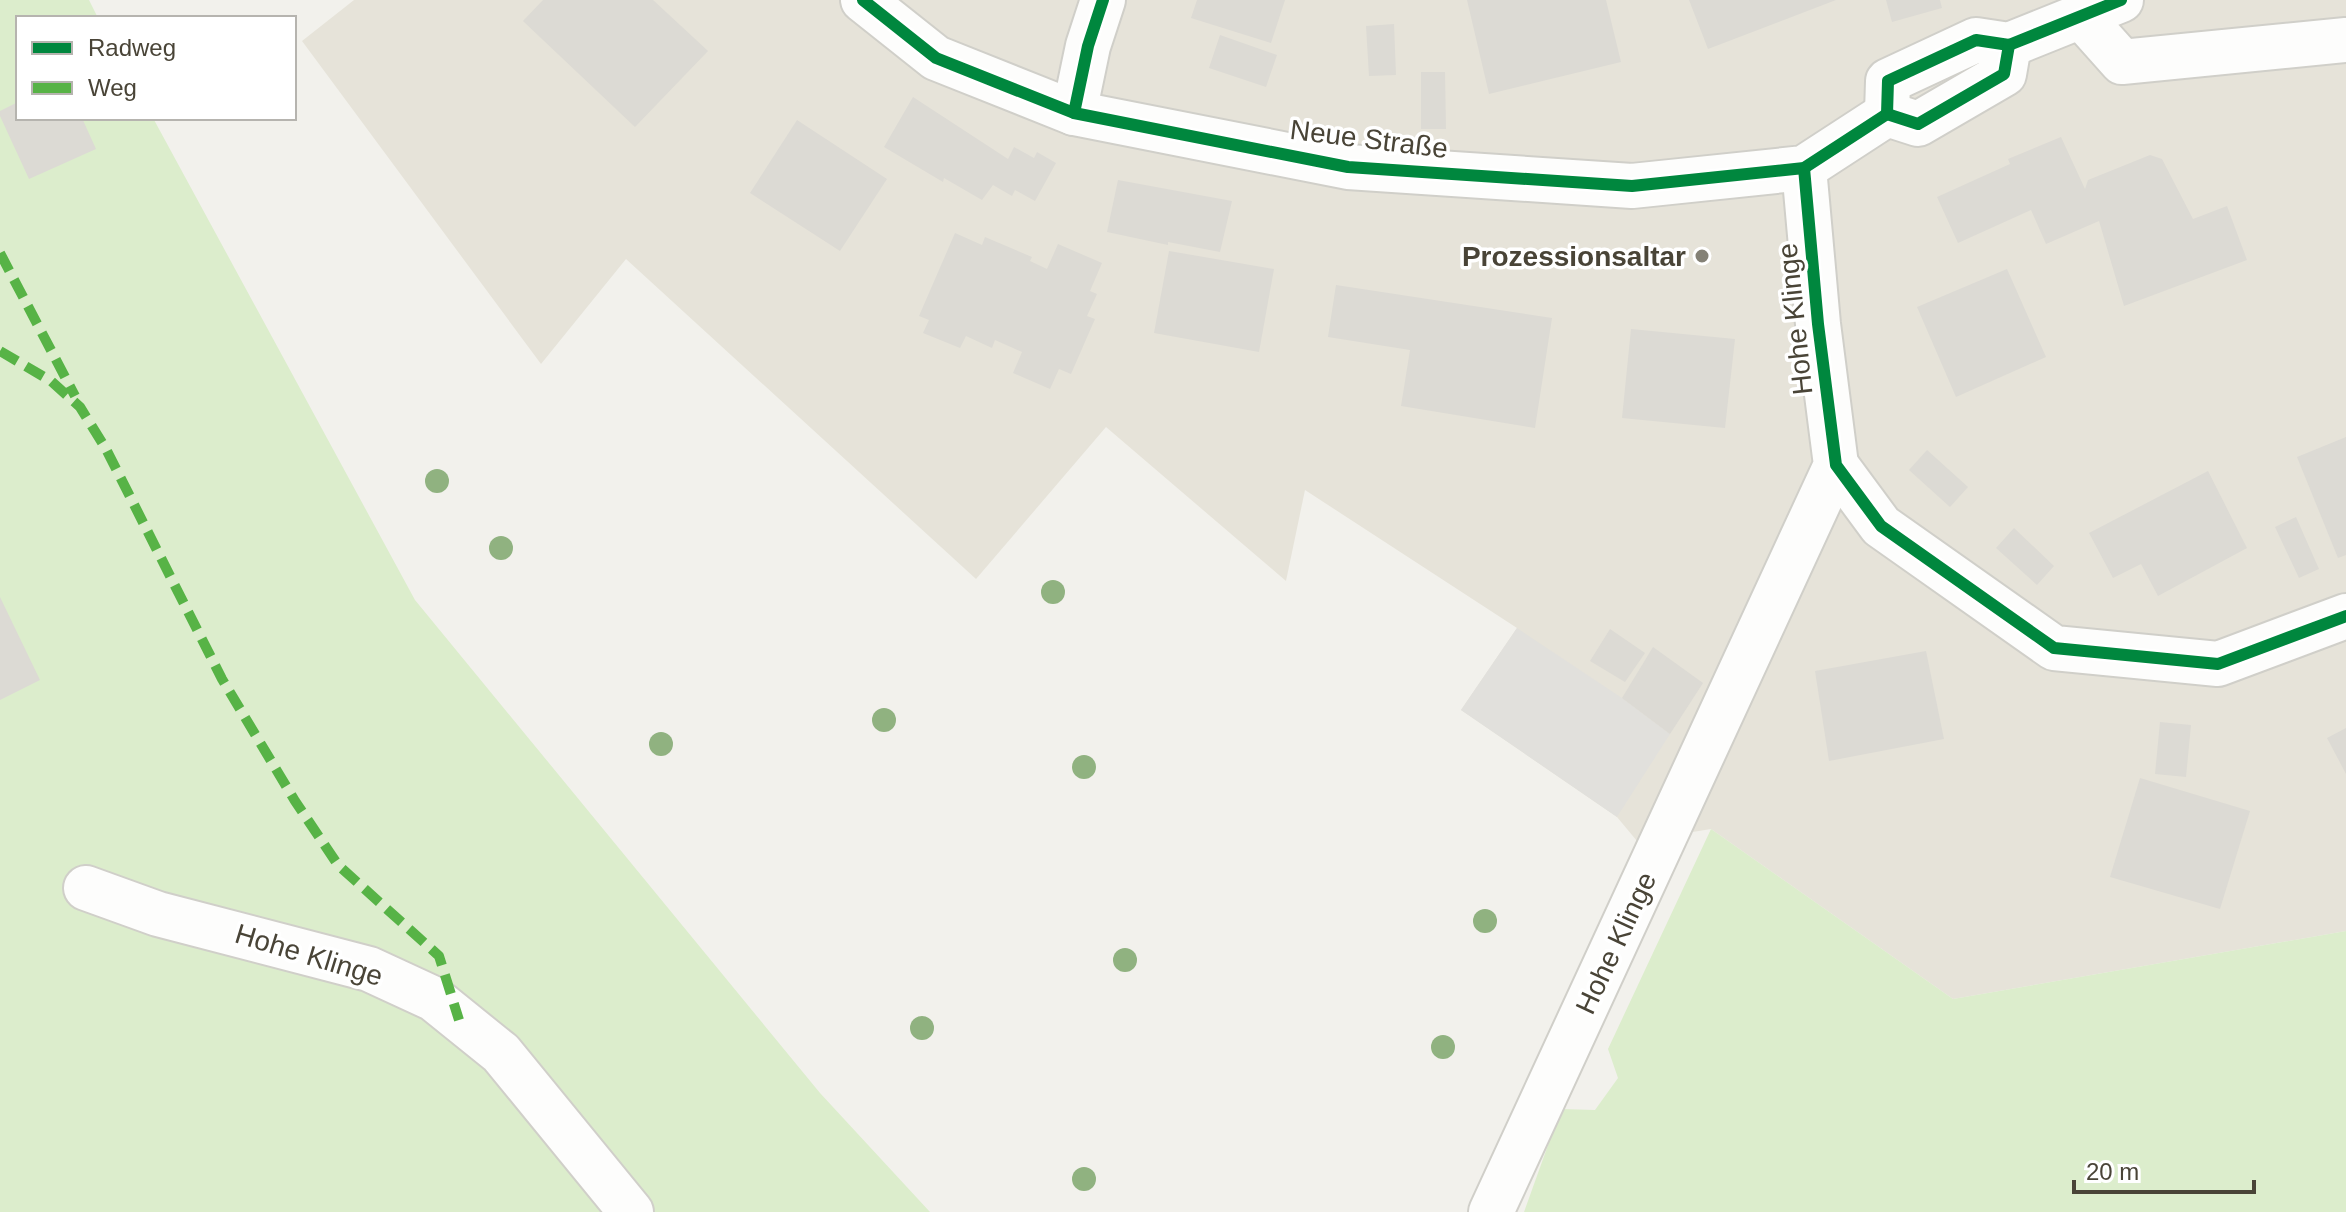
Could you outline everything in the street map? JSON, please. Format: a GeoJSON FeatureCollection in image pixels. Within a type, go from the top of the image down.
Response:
{"type":"FeatureCollection","features":[{"type":"Feature","properties":{"kind":"street","name":"Neue Straße"},"geometry":{"type":"LineString","coordinates":[[863,0],[936,58],[1074,113],[1364,168],[1632,186],[1804,168],[1887,114],[1918,124],[2004,74],[2009,45],[2121,0]]}},
{"type":"Feature","properties":{"kind":"street"},"geometry":{"type":"LineString","coordinates":[[1074,113],[1088,46],[1103,0]]}},
{"type":"Feature","properties":{"kind":"street"},"geometry":{"type":"LineString","coordinates":[[2081,16],[2122,62],[2346,40]]}},
{"type":"Feature","properties":{"kind":"street","name":"Hohe Klinge"},"geometry":{"type":"LineString","coordinates":[[1491,1212],[1836,465],[1818,324],[1804,168]]}},
{"type":"Feature","properties":{"kind":"street"},"geometry":{"type":"LineString","coordinates":[[1836,465],[1881,526],[2054,648],[2218,664],[2346,616]]}},
{"type":"Feature","properties":{"kind":"street","name":"Hohe Klinge"},"geometry":{"type":"LineString","coordinates":[[86,888],[158,914],[369,969],[434,999],[501,1053],[631,1212]]}},
{"type":"Feature","properties":{"kind":"shaded area"},"geometry":{"type":"Polygon","coordinates":[[[354,0],[2346,0],[2346,931],[1953,999],[1711,829],[1637,841],[1617,817],[1461,710],[1517,628],[1305,490],[1286,581],[1106,427],[976,579],[626,259],[541,364],[302,41],[354,0]]]}},
{"type":"Feature","properties":{"kind":"shaded area"},"geometry":{"type":"Polygon","coordinates":[[[1517,628],[1670,734],[1617,817],[1461,710],[1517,628]]]}},
{"type":"Feature","properties":{"kind":"green space"},"geometry":{"type":"Polygon","coordinates":[[[0,0],[89,0],[97,16],[16,16],[16,120],[154,120],[415,600],[820,1093],[930,1212],[0,1212],[0,0]]]}},
{"type":"Feature","properties":{"kind":"green space"},"geometry":{"type":"Polygon","coordinates":[[[1711,829],[1953,999],[2346,931],[2346,1212],[1524,1212],[1561,1109],[1595,1110],[1618,1078],[1608,1049],[1711,829]]]}},
{"type":"Feature","properties":{"kind":"building"},"geometry":{"type":"Polygon","coordinates":[[[543,0],[653,0],[708,51],[635,127],[523,21],[543,0]]]}},
{"type":"Feature","properties":{"kind":"building"},"geometry":{"type":"Polygon","coordinates":[[[1197,0],[1285,0],[1271,43],[1191,18],[1197,0]]]}},
{"type":"Feature","properties":{"kind":"building"},"geometry":{"type":"Polygon","coordinates":[[[1467,0],[1606,0],[1621,62],[1489,94],[1467,0]]]}},
{"type":"Feature","properties":{"kind":"building"},"geometry":{"type":"Polygon","coordinates":[[[1689,0],[1836,0],[1708,49],[1689,0]]]}},
{"type":"Feature","properties":{"kind":"building"},"geometry":{"type":"Polygon","coordinates":[[[1886,0],[1940,0],[1942,8],[1892,22],[1886,0]]]}},
{"type":"Feature","properties":{"kind":"building"},"geometry":{"type":"Polygon","coordinates":[[[1394,24],[1396,75],[1369,76],[1366,26],[1394,24]]]}},
{"type":"Feature","properties":{"kind":"building"},"geometry":{"type":"Polygon","coordinates":[[[1220,35],[1277,55],[1266,87],[1209,68],[1220,35]]]}},
{"type":"Feature","properties":{"kind":"building"},"geometry":{"type":"Polygon","coordinates":[[[1421,72],[1445,72],[1446,129],[1421,129],[1421,72]]]}},
{"type":"Feature","properties":{"kind":"building"},"geometry":{"type":"Polygon","coordinates":[[[913,97],[1008,159],[1014,147],[1034,158],[1037,152],[1056,163],[1035,201],[1015,190],[1012,196],[993,185],[982,200],[944,178],[943,182],[884,147],[913,97]]]}},
{"type":"Feature","properties":{"kind":"building"},"geometry":{"type":"Polygon","coordinates":[[[16,103],[16,120],[83,120],[96,149],[29,179],[0,111],[16,103]]]}},
{"type":"Feature","properties":{"kind":"building"},"geometry":{"type":"Polygon","coordinates":[[[797,120],[887,179],[840,251],[750,193],[797,120]]]}},
{"type":"Feature","properties":{"kind":"building"},"geometry":{"type":"Polygon","coordinates":[[[2061,137],[2085,189],[2088,180],[2150,155],[2162,159],[2193,219],[2227,206],[2247,260],[2124,306],[2099,221],[2046,244],[2031,210],[1958,243],[1937,197],[2010,164],[2008,159],[2061,137]]]}},
{"type":"Feature","properties":{"kind":"building"},"geometry":{"type":"Polygon","coordinates":[[[1118,180],[1232,201],[1220,252],[1107,232],[1118,180]]]}},
{"type":"Feature","properties":{"kind":"building"},"geometry":{"type":"Polygon","coordinates":[[[955,233],[982,245],[985,237],[1032,257],[1030,261],[1047,269],[1058,244],[1102,263],[1090,291],[1097,294],[1087,316],[1095,319],[1071,374],[1059,369],[1050,389],[1013,373],[1022,352],[995,340],[992,348],[966,336],[960,348],[923,333],[929,320],[919,316],[955,233]]]}},
{"type":"Feature","properties":{"kind":"building"},"geometry":{"type":"Polygon","coordinates":[[[1169,251],[1274,269],[1259,352],[1154,333],[1169,251]]]}},
{"type":"Feature","properties":{"kind":"building"},"geometry":{"type":"Polygon","coordinates":[[[2007,269],[2046,357],[1956,397],[1917,307],[2007,269]]]}},
{"type":"Feature","properties":{"kind":"building"},"geometry":{"type":"Polygon","coordinates":[[[1336,285],[1552,318],[1535,428],[1401,406],[1410,350],[1328,337],[1336,285]]]}},
{"type":"Feature","properties":{"kind":"building"},"geometry":{"type":"Polygon","coordinates":[[[1631,329],[1735,339],[1725,428],[1622,418],[1631,329]]]}},
{"type":"Feature","properties":{"kind":"building"},"geometry":{"type":"Polygon","coordinates":[[[2346,437],[2346,555],[2338,558],[2297,457],[2346,437]]]}},
{"type":"Feature","properties":{"kind":"building"},"geometry":{"type":"Polygon","coordinates":[[[1927,450],[1968,487],[1950,507],[1909,470],[1927,450]]]}},
{"type":"Feature","properties":{"kind":"building"},"geometry":{"type":"Polygon","coordinates":[[[2208,471],[2247,548],[2158,596],[2141,564],[2113,578],[2089,533],[2208,471]]]}},
{"type":"Feature","properties":{"kind":"building"},"geometry":{"type":"Polygon","coordinates":[[[2296,517],[2319,569],[2299,578],[2275,527],[2296,517]]]}},
{"type":"Feature","properties":{"kind":"building"},"geometry":{"type":"Polygon","coordinates":[[[2014,528],[2054,566],[2037,585],[1996,548],[2014,528]]]}},
{"type":"Feature","properties":{"kind":"building"},"geometry":{"type":"Polygon","coordinates":[[[0,597],[40,680],[0,700],[0,597]]]}},
{"type":"Feature","properties":{"kind":"building"},"geometry":{"type":"Polygon","coordinates":[[[1610,629],[1645,653],[1625,682],[1590,661],[1610,629]]]}},
{"type":"Feature","properties":{"kind":"building"},"geometry":{"type":"Polygon","coordinates":[[[1653,647],[1703,683],[1670,734],[1622,698],[1653,647]]]}},
{"type":"Feature","properties":{"kind":"building"},"geometry":{"type":"Polygon","coordinates":[[[1926,651],[1944,739],[1829,761],[1815,671],[1926,651]]]}},
{"type":"Feature","properties":{"kind":"building"},"geometry":{"type":"Polygon","coordinates":[[[2160,722],[2191,725],[2186,777],[2155,774],[2160,722]]]}},
{"type":"Feature","properties":{"kind":"building"},"geometry":{"type":"Polygon","coordinates":[[[2346,728],[2346,774],[2327,738],[2346,728]]]}},
{"type":"Feature","properties":{"kind":"building"},"geometry":{"type":"Polygon","coordinates":[[[2140,778],[2250,811],[2220,909],[2110,877],[2140,778]]]}},
{"type":"Feature","properties":{"kind":"marked path"},"geometry":{"type":"LineString","coordinates":[[0,253],[75,396]]}},
{"type":"Feature","properties":{"kind":"marked path"},"geometry":{"type":"LineString","coordinates":[[0,351],[51,381],[80,407],[106,449],[222,679],[295,801],[338,865],[439,956],[459,1020]]}},
{"type":"Feature","properties":{"kind":"cycle path"},"geometry":{"type":"LineString","coordinates":[[863,0],[936,58],[1074,113],[1348,167],[1632,186],[1804,168],[1887,114]]}},
{"type":"Feature","properties":{"kind":"cycle path"},"geometry":{"type":"LineString","coordinates":[[1074,113],[1088,46],[1103,0]]}},
{"type":"Feature","properties":{"kind":"cycle path"},"geometry":{"type":"LineString","coordinates":[[1887,114],[1888,81],[1976,40],[2009,45],[2121,0]]}},
{"type":"Feature","properties":{"kind":"cycle path"},"geometry":{"type":"LineString","coordinates":[[1887,114],[1918,124],[2004,74],[2009,45]]}},
{"type":"Feature","properties":{"kind":"cycle path"},"geometry":{"type":"LineString","coordinates":[[1804,168],[1818,324],[1836,465],[1881,526],[2054,648],[2218,664],[2346,616]]}},
{"type":"Feature","properties":{"kind":"place","name":"Prozessionsaltar"},"geometry":{"type":"Point","coordinates":[1702,256]}}]}
